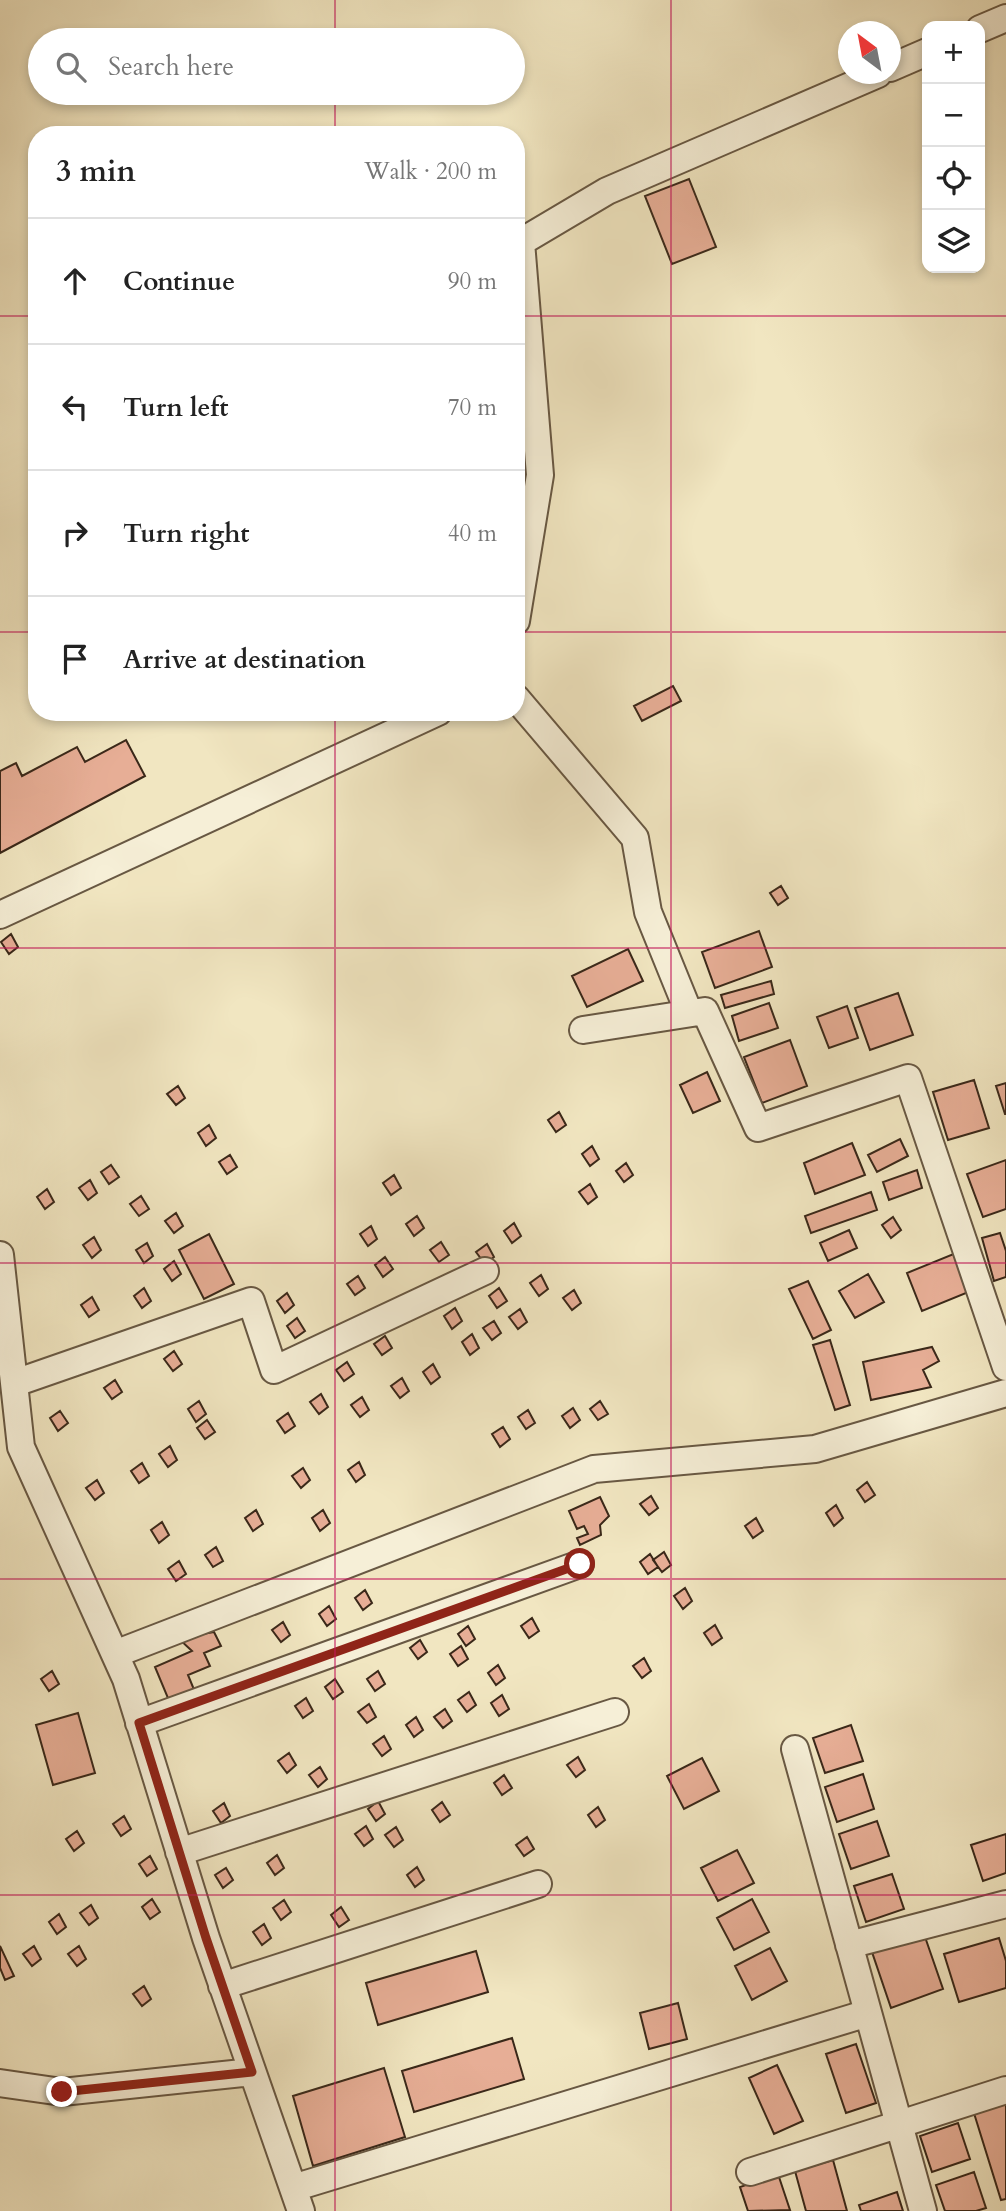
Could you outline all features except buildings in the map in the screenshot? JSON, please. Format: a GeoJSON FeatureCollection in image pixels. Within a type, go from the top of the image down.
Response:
{"type":"FeatureCollection","features":[{"type":"Feature","properties":{"kind":"street"},"geometry":{"type":"LineString","coordinates":[[985,27],[1006,18]]}},
{"type":"Feature","properties":{"kind":"street"},"geometry":{"type":"LineString","coordinates":[[901,64],[922,54]]}},
{"type":"Feature","properties":{"kind":"street"},"geometry":{"type":"LineString","coordinates":[[525,241],[607,191],[855,84]]}},
{"type":"Feature","properties":{"kind":"street"},"geometry":{"type":"LineString","coordinates":[[525,292],[540,475],[525,566]]}},
{"type":"Feature","properties":{"kind":"street"},"geometry":{"type":"LineString","coordinates":[[525,709],[635,838],[649,912],[688,1013]]}},
{"type":"Feature","properties":{"kind":"street"},"geometry":{"type":"LineString","coordinates":[[0,915],[419,721]]}},
{"type":"Feature","properties":{"kind":"street"},"geometry":{"type":"LineString","coordinates":[[583,1030],[705,1011],[758,1128],[908,1078],[1006,1367]]}},
{"type":"Feature","properties":{"kind":"street"},"geometry":{"type":"LineString","coordinates":[[0,1255],[15,1383],[11,1450],[126,1679],[222,1986],[297,2199],[868,2013]]}},
{"type":"Feature","properties":{"kind":"street"},"geometry":{"type":"LineString","coordinates":[[15,1383],[251,1301],[274,1370],[485,1271]]}},
{"type":"Feature","properties":{"kind":"street"},"geometry":{"type":"LineString","coordinates":[[115,1654],[594,1469],[815,1448],[1006,1393]]}},
{"type":"Feature","properties":{"kind":"street"},"geometry":{"type":"LineString","coordinates":[[139,1723],[580,1564]]}},
{"type":"Feature","properties":{"kind":"street"},"geometry":{"type":"LineString","coordinates":[[179,1852],[615,1712]]}},
{"type":"Feature","properties":{"kind":"street"},"geometry":{"type":"LineString","coordinates":[[795,1749],[923,2211]]}},
{"type":"Feature","properties":{"kind":"street"},"geometry":{"type":"LineString","coordinates":[[222,1986],[538,1884]]}},
{"type":"Feature","properties":{"kind":"street"},"geometry":{"type":"LineString","coordinates":[[849,1945],[1006,1904]]}},
{"type":"Feature","properties":{"kind":"street"},"geometry":{"type":"LineString","coordinates":[[0,2083],[62,2092],[252,2072]]}},
{"type":"Feature","properties":{"kind":"street"},"geometry":{"type":"LineString","coordinates":[[750,2172],[1006,2090]]}},
{"type":"Feature","properties":{"kind":"route"},"geometry":{"type":"LineString","coordinates":[[62,2092],[252,2072],[206,1938],[139,1723],[580,1564]]}}]}
